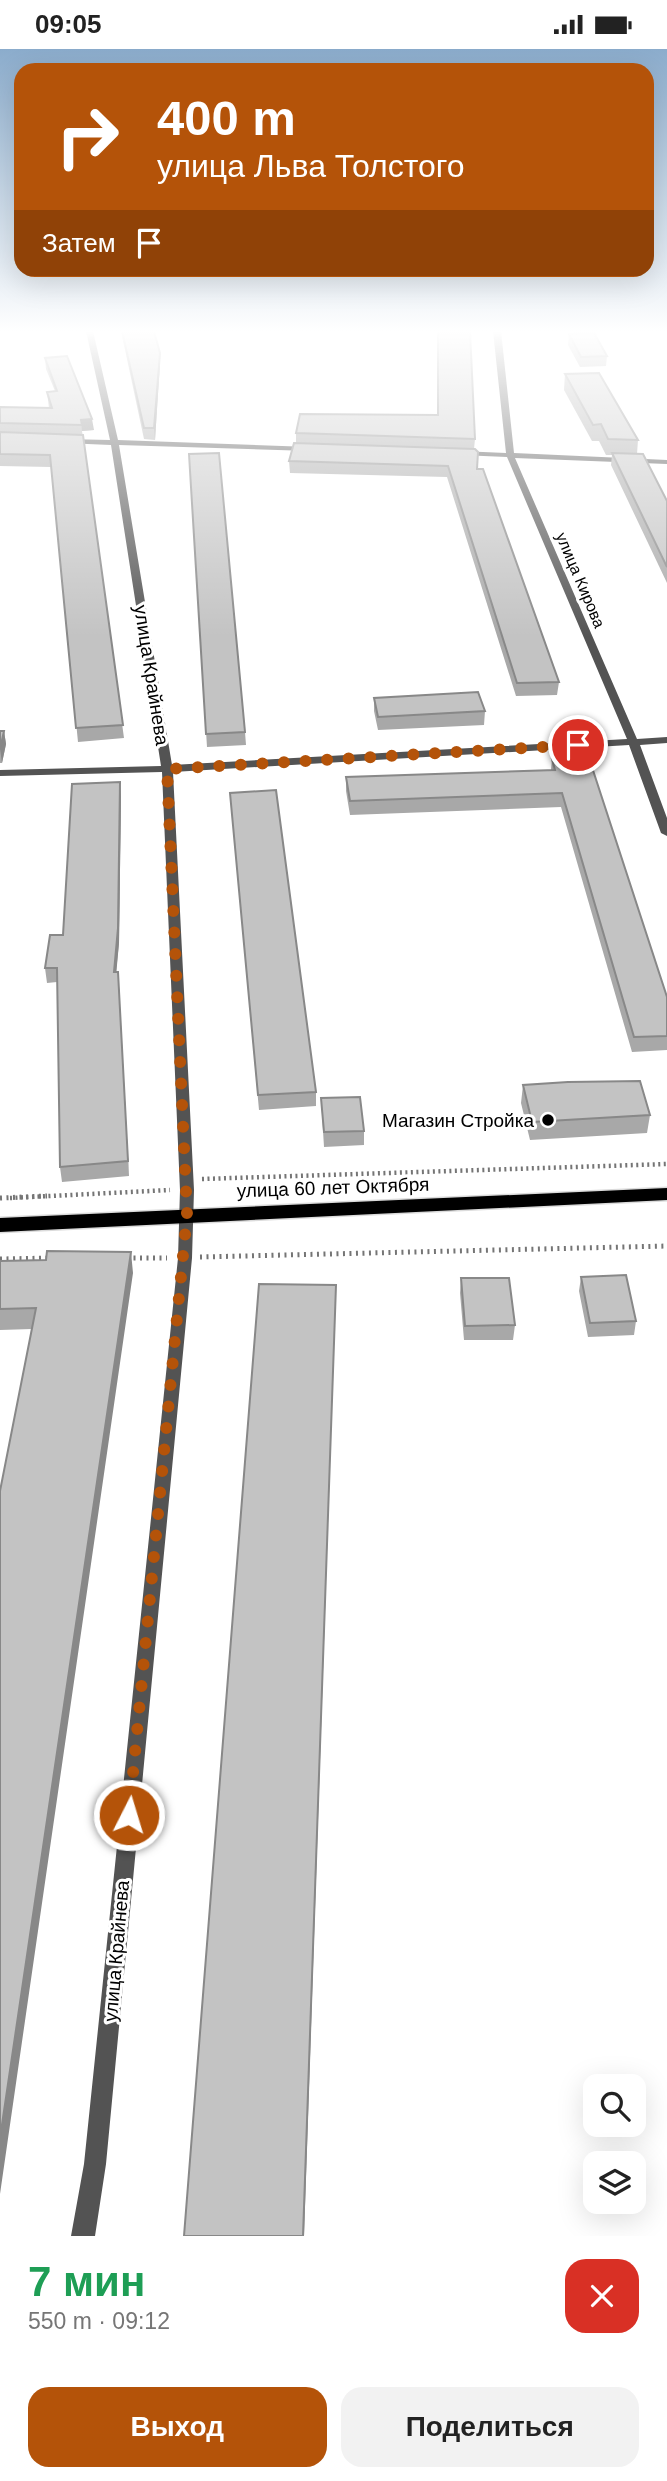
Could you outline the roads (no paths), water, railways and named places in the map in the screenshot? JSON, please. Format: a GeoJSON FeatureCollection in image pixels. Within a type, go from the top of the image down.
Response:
{"type":"FeatureCollection","features":[{"type":"Feature","properties":{"kind":"main road","name":"улица 60 лет Октября"},"geometry":{"type":"LineString","coordinates":[[0,1225],[187,1214],[667,1194]]}},
{"type":"Feature","properties":{"kind":"street","name":"улица Крайнева"},"geometry":{"type":"LineString","coordinates":[[83,2236],[96,2164],[185,1258],[187,1214],[167,769],[113,433]]}},
{"type":"Feature","properties":{"kind":"street","name":"улица Кирова"},"geometry":{"type":"LineString","coordinates":[[508,433],[510,455],[633,741],[667,833]]}},
{"type":"Feature","properties":{"kind":"street"},"geometry":{"type":"LineString","coordinates":[[51,440],[320,449]]}},
{"type":"Feature","properties":{"kind":"street"},"geometry":{"type":"LineString","coordinates":[[456,453],[667,462]]}},
{"type":"Feature","properties":{"kind":"street"},"geometry":{"type":"LineString","coordinates":[[0,773],[167,769],[667,740]]}},
{"type":"Feature","properties":{"kind":"place","name":"Магазин Стройка"},"geometry":{"type":"Point","coordinates":[548,1120]}}]}
